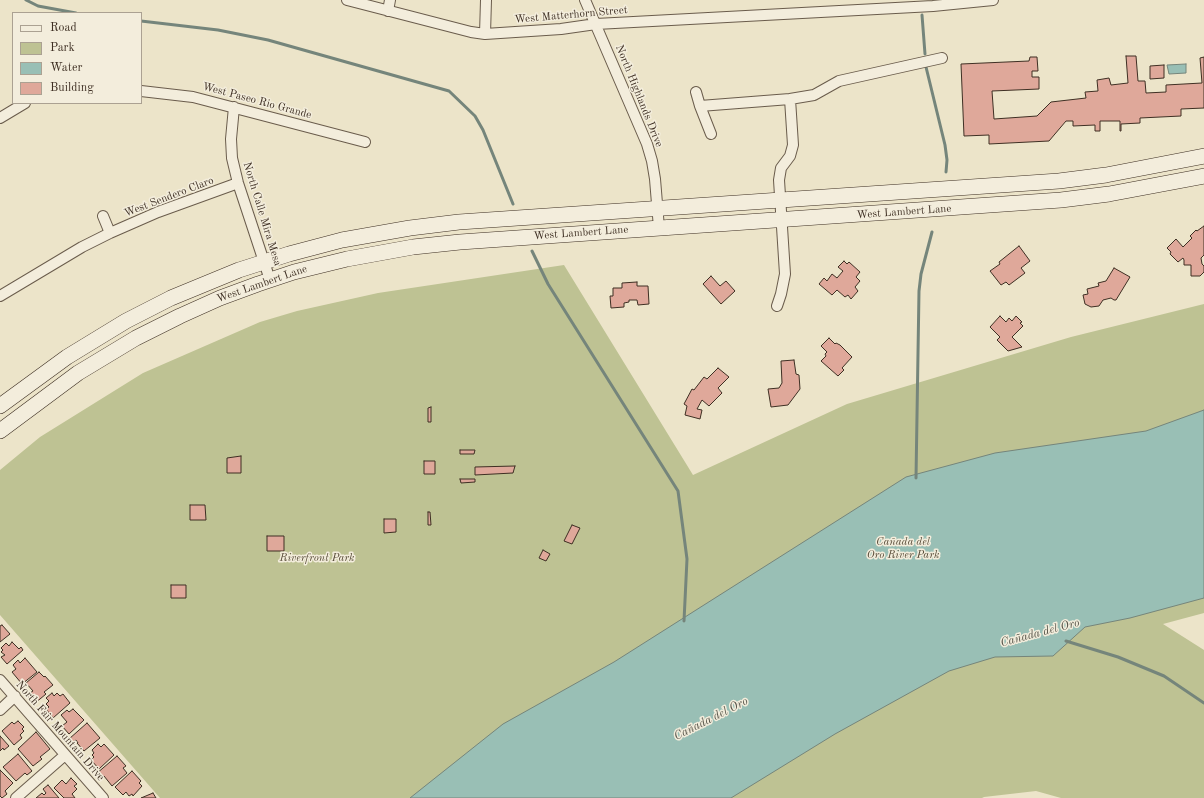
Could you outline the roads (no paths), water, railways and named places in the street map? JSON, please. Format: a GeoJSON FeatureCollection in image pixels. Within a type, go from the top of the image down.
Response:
{"type":"FeatureCollection","features":[{"type":"Feature","properties":{"kind":"main road","name":"West Lambert Lane"},"geometry":{"type":"LineString","coordinates":[[0,406],[67,357],[126,321],[193,288],[264,261],[316,246],[371,234],[459,222],[1025,184],[1075,179],[1133,170],[1204,156]]}},
{"type":"Feature","properties":{"kind":"main road"},"geometry":{"type":"LineString","coordinates":[[1151,186],[1166,174],[1204,165]]}},
{"type":"Feature","properties":{"kind":"main road","name":"West Lambert Lane"},"geometry":{"type":"LineString","coordinates":[[0,431],[72,377],[136,338],[196,308],[270,280],[347,259],[428,245],[1061,200],[1109,194],[1204,176]]}},
{"type":"Feature","properties":{"kind":"street","name":"West Matterhorn Street"},"geometry":{"type":"LineString","coordinates":[[347,0],[484,34],[561,29],[596,24],[933,6],[979,0],[993,0]]}},
{"type":"Feature","properties":{"kind":"street"},"geometry":{"type":"LineString","coordinates":[[388,11],[390,0]]}},
{"type":"Feature","properties":{"kind":"street"},"geometry":{"type":"LineString","coordinates":[[484,34],[486,0]]}},
{"type":"Feature","properties":{"kind":"street","name":"North Highlands Drive"},"geometry":{"type":"LineString","coordinates":[[586,0],[647,144],[652,162],[659,228]]}},
{"type":"Feature","properties":{"kind":"street"},"geometry":{"type":"LineString","coordinates":[[700,106],[790,99],[814,95],[839,81],[942,58]]}},
{"type":"Feature","properties":{"kind":"street","name":"West Paseo Rio Grande"},"geometry":{"type":"LineString","coordinates":[[142,91],[193,97],[365,142]]}},
{"type":"Feature","properties":{"kind":"street"},"geometry":{"type":"LineString","coordinates":[[696,92],[711,134]]}},
{"type":"Feature","properties":{"kind":"street"},"geometry":{"type":"LineString","coordinates":[[777,306],[785,274],[779,173],[790,156],[793,145],[790,99]]}},
{"type":"Feature","properties":{"kind":"street"},"geometry":{"type":"LineString","coordinates":[[0,118],[23,104]]}},
{"type":"Feature","properties":{"kind":"street","name":"North Calle Mira Mesa"},"geometry":{"type":"LineString","coordinates":[[234,107],[231,149],[238,183],[270,280]]}},
{"type":"Feature","properties":{"kind":"street","name":"West Sendero Claro"},"geometry":{"type":"LineString","coordinates":[[0,296],[82,247],[110,233],[158,212],[238,183]]}},
{"type":"Feature","properties":{"kind":"street"},"geometry":{"type":"LineString","coordinates":[[103,216],[110,233]]}},
{"type":"Feature","properties":{"kind":"street","name":"North Fair Mountain Drive"},"geometry":{"type":"LineString","coordinates":[[0,680],[103,798]]}},
{"type":"Feature","properties":{"kind":"street"},"geometry":{"type":"LineString","coordinates":[[0,710],[14,696]]}},
{"type":"Feature","properties":{"kind":"street"},"geometry":{"type":"LineString","coordinates":[[16,798],[65,755]]}},
{"type":"Feature","properties":{"kind":"water"},"geometry":{"type":"Polygon","coordinates":[[[1186,64],[1186,73],[1169,74],[1167,65],[1186,64]]]}},
{"type":"Feature","properties":{"kind":"water","name":"Cañada del Oro River Park"},"geometry":{"type":"Polygon","coordinates":[[[1204,410],[1204,598],[1130,618],[1085,627],[1053,656],[995,657],[949,671],[835,734],[731,798],[410,798],[503,724],[614,662],[906,477],[995,453],[1146,431],[1204,410]]]}},
{"type":"Feature","properties":{"kind":"waterway"},"geometry":{"type":"LineString","coordinates":[[26,0],[38,6],[71,12]]}},
{"type":"Feature","properties":{"kind":"waterway"},"geometry":{"type":"LineString","coordinates":[[922,15],[925,54]]}},
{"type":"Feature","properties":{"kind":"waterway"},"geometry":{"type":"LineString","coordinates":[[142,21],[218,30],[268,40],[449,91],[475,116],[483,130],[513,204]]}},
{"type":"Feature","properties":{"kind":"waterway"},"geometry":{"type":"LineString","coordinates":[[926,67],[945,145],[947,160],[946,172]]}},
{"type":"Feature","properties":{"kind":"waterway"},"geometry":{"type":"LineString","coordinates":[[916,478],[919,291],[921,274],[932,232]]}},
{"type":"Feature","properties":{"kind":"waterway"},"geometry":{"type":"LineString","coordinates":[[532,251],[548,284],[678,491],[687,559],[684,621]]}},
{"type":"Feature","properties":{"kind":"waterway"},"geometry":{"type":"LineString","coordinates":[[1066,641],[1118,657],[1164,676],[1204,703]]}},
{"type":"Feature","properties":{"kind":"park label","name":"Riverfront Park"},"geometry":{"type":"Point","coordinates":[317,558]}},
{"type":"Feature","properties":{"kind":"water label","name":"Cañada del Oro"},"geometry":{"type":"Point","coordinates":[1040,633]}},
{"type":"Feature","properties":{"kind":"water label","name":"Cañada del Oro"},"geometry":{"type":"Point","coordinates":[711,719]}}]}
